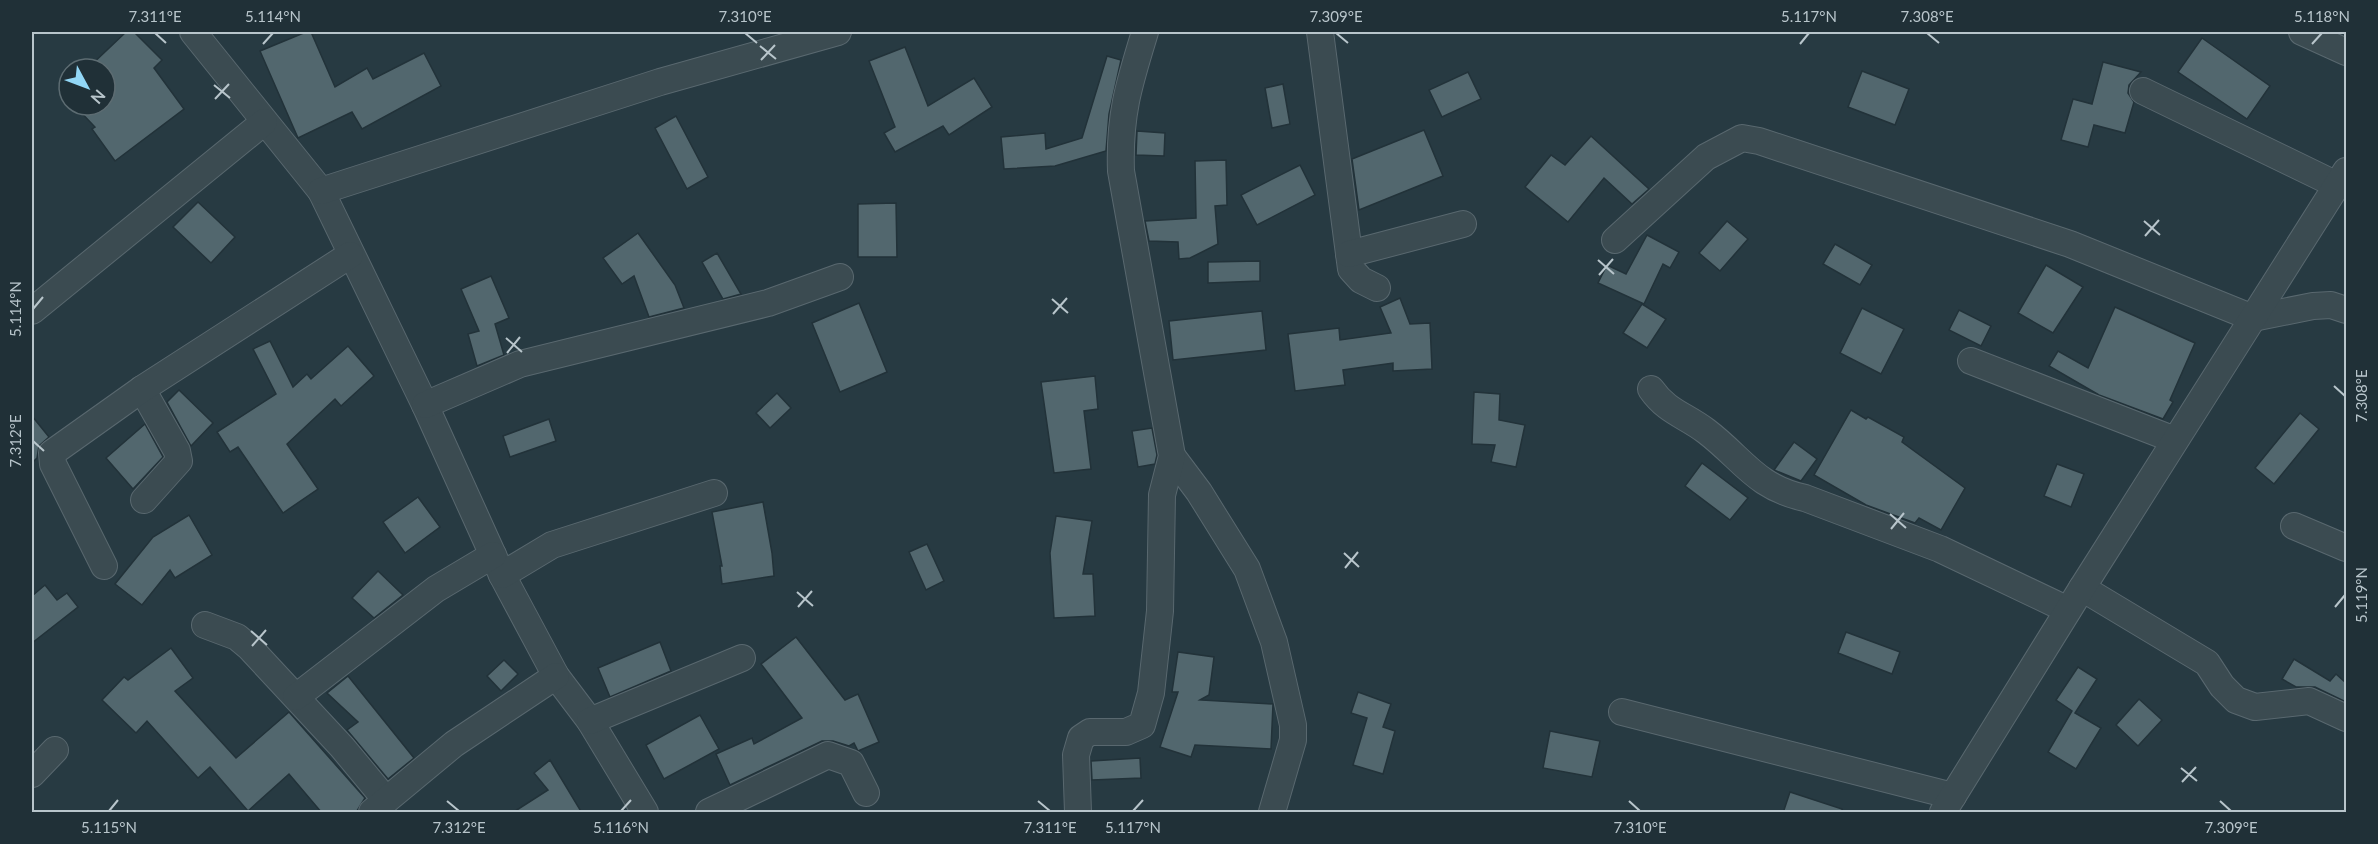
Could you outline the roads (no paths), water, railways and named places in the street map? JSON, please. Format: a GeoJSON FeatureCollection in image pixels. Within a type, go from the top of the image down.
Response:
{"type":"FeatureCollection","features":[{"type":"Feature","properties":{"kind":"street"},"geometry":{"type":"LineString","coordinates":[[193,32],[321,191],[350,255],[425,405],[497,565],[556,676],[590,721],[645,813]]}},
{"type":"Feature","properties":{"kind":"street"},"geometry":{"type":"LineString","coordinates":[[321,191],[660,82],[838,32]]}},
{"type":"Feature","properties":{"kind":"street"},"geometry":{"type":"LineString","coordinates":[[1078,813],[1076,755],[1081,738],[1090,732],[1126,732],[1136,730],[1142,725],[1151,693],[1160,611],[1162,495],[1172,456],[1121,171],[1120,133],[1124,104],[1145,32]]}},
{"type":"Feature","properties":{"kind":"street"},"geometry":{"type":"LineString","coordinates":[[1320,32],[1351,270],[1361,280],[1377,288]]}},
{"type":"Feature","properties":{"kind":"street"},"geometry":{"type":"LineString","coordinates":[[2302,32],[2346,52]]}},
{"type":"Feature","properties":{"kind":"street"},"geometry":{"type":"LineString","coordinates":[[1622,712],[1948,804],[2342,178],[2143,91]]}},
{"type":"Feature","properties":{"kind":"street"},"geometry":{"type":"LineString","coordinates":[[32,311],[264,122]]}},
{"type":"Feature","properties":{"kind":"street"},"geometry":{"type":"LineString","coordinates":[[1615,240],[1706,158],[1742,138],[1759,141],[2070,244],[2253,318],[2313,306],[2331,305],[2346,310]]}},
{"type":"Feature","properties":{"kind":"street"},"geometry":{"type":"LineString","coordinates":[[1349,254],[1463,224]]}},
{"type":"Feature","properties":{"kind":"street"},"geometry":{"type":"LineString","coordinates":[[104,566],[52,464],[52,453],[142,389],[350,255]]}},
{"type":"Feature","properties":{"kind":"street"},"geometry":{"type":"LineString","coordinates":[[425,405],[520,364],[768,303],[840,277]]}},
{"type":"Feature","properties":{"kind":"street"},"geometry":{"type":"LineString","coordinates":[[1971,361],[2175,440]]}},
{"type":"Feature","properties":{"kind":"street"},"geometry":{"type":"LineString","coordinates":[[1652,388],[1661,403],[1708,432],[1760,481],[1783,493],[1805,498],[2075,599],[2207,663],[2222,686],[2236,700],[2255,707],[2309,701],[2346,718]]}},
{"type":"Feature","properties":{"kind":"street"},"geometry":{"type":"LineString","coordinates":[[142,389],[177,451],[178,461],[144,500]]}},
{"type":"Feature","properties":{"kind":"street"},"geometry":{"type":"LineString","coordinates":[[1172,456],[1199,492],[1247,569],[1274,642],[1293,725],[1293,740],[1272,813]]}},
{"type":"Feature","properties":{"kind":"street"},"geometry":{"type":"LineString","coordinates":[[296,697],[436,589],[552,545],[714,493]]}},
{"type":"Feature","properties":{"kind":"street"},"geometry":{"type":"LineString","coordinates":[[2294,526],[2346,548]]}},
{"type":"Feature","properties":{"kind":"street"},"geometry":{"type":"LineString","coordinates":[[205,625],[237,637],[249,646],[296,697],[379,806],[454,744],[556,676]]}},
{"type":"Feature","properties":{"kind":"street"},"geometry":{"type":"LineString","coordinates":[[590,721],[742,658]]}},
{"type":"Feature","properties":{"kind":"street"},"geometry":{"type":"LineString","coordinates":[[32,774],[55,750]]}},
{"type":"Feature","properties":{"kind":"street"},"geometry":{"type":"LineString","coordinates":[[709,813],[828,755],[851,763],[866,793]]}}]}
